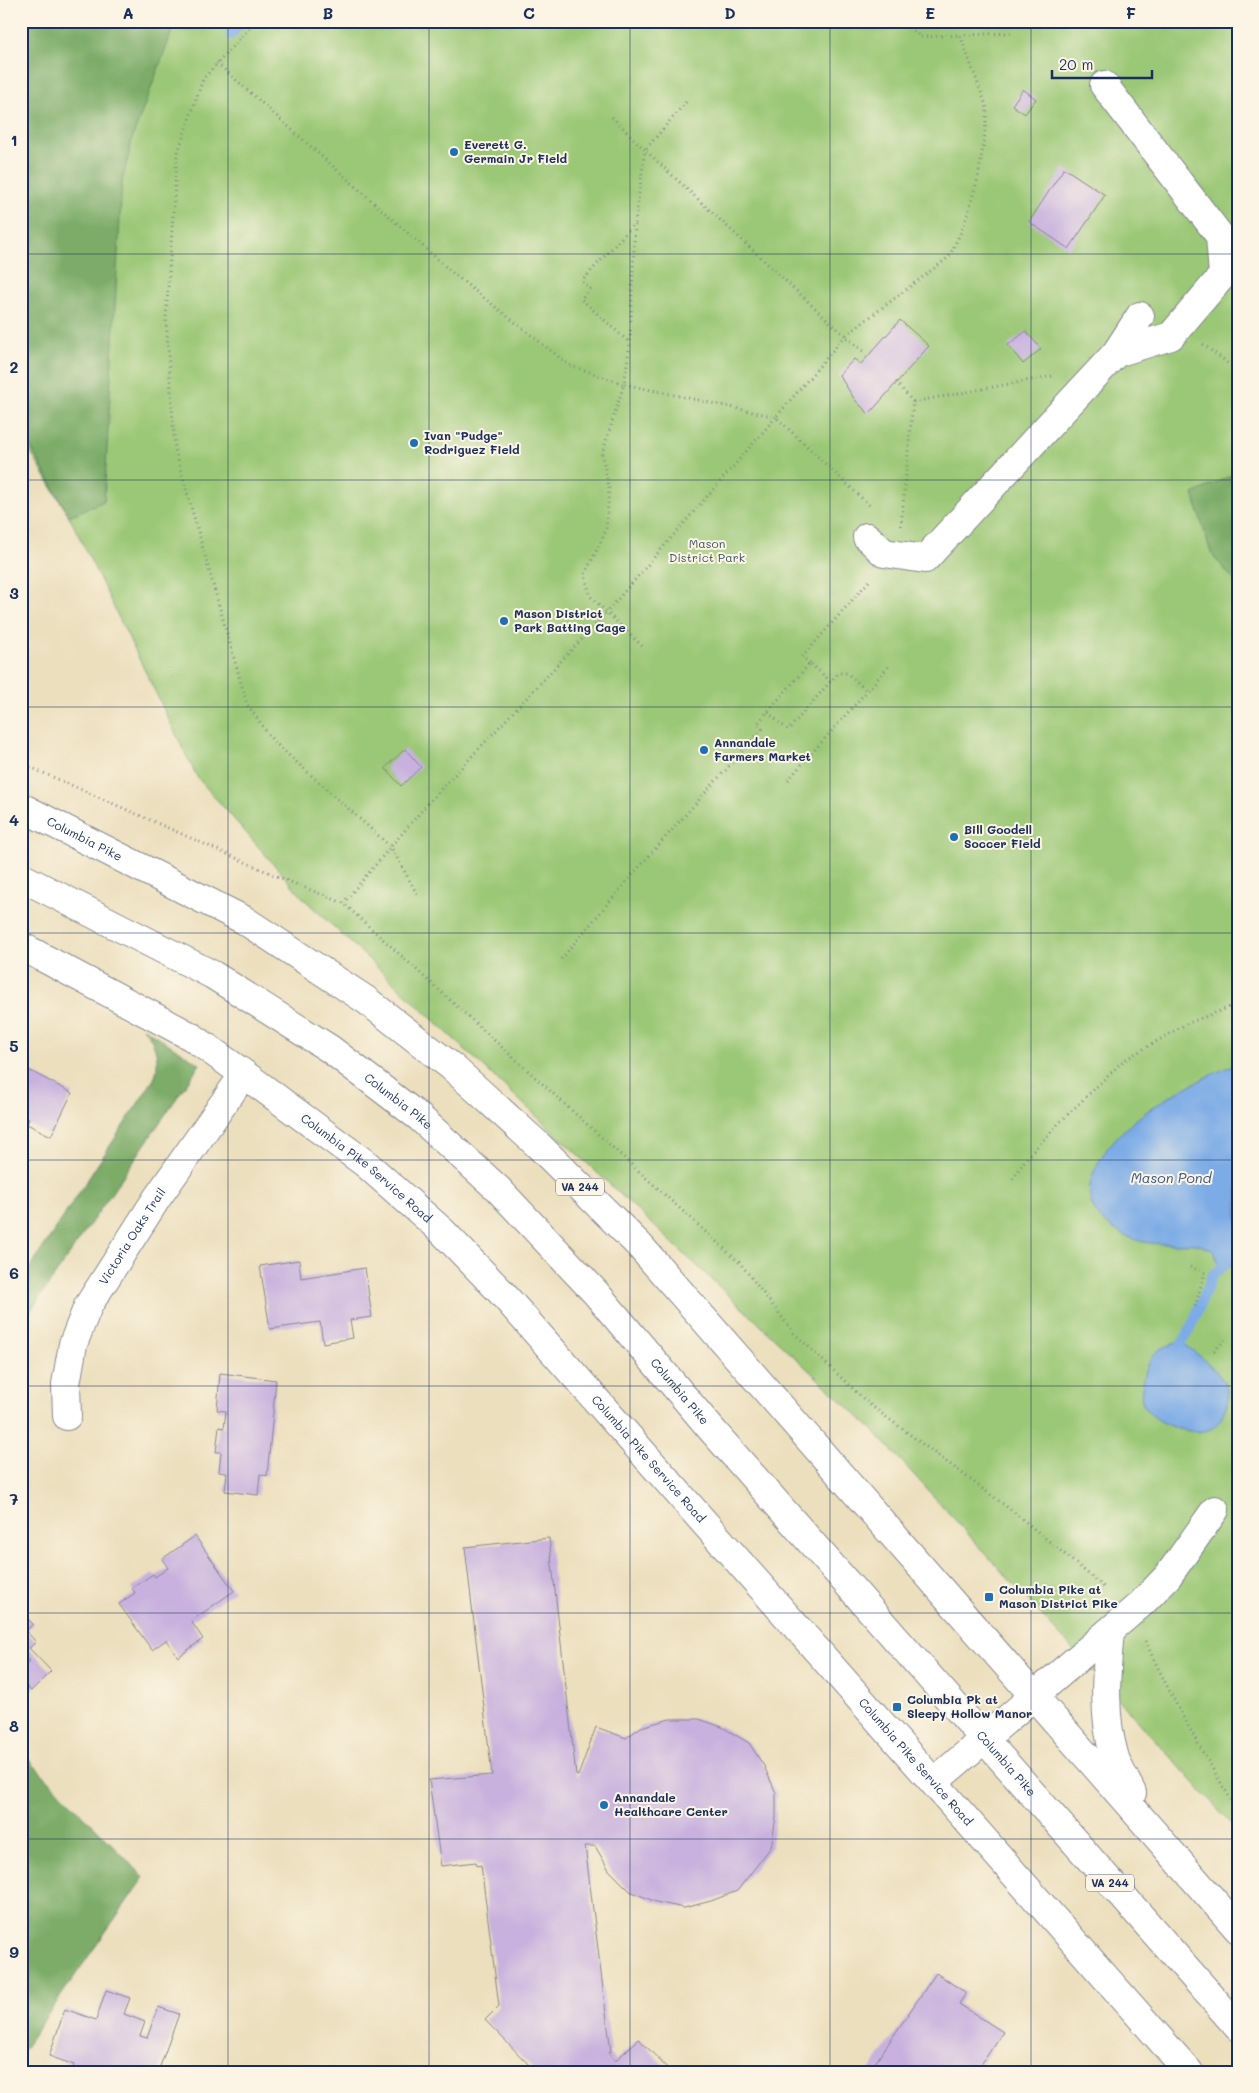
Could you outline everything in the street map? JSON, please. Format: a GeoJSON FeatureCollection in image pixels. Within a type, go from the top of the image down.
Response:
{"type":"FeatureCollection","features":[{"type":"Feature","properties":{"kind":"main road"},"geometry":{"type":"LineString","coordinates":[[1104,85],[1220,236],[1223,275],[1171,336],[1116,353]]}},
{"type":"Feature","properties":{"kind":"main road"},"geometry":{"type":"LineString","coordinates":[[867,537],[884,553],[925,559],[1116,353],[1140,316]]}},
{"type":"Feature","properties":{"kind":"main road","name":"Columbia Pike"},"geometry":{"type":"LineString","coordinates":[[21,807],[244,920],[366,1000],[452,1067],[537,1144],[638,1245],[1238,1929]]}},
{"type":"Feature","properties":{"kind":"main road","name":"Columbia Pike"},"geometry":{"type":"LineString","coordinates":[[21,877],[213,975],[330,1049],[419,1117],[498,1189],[595,1292],[712,1430],[1238,2026]]}},
{"type":"Feature","properties":{"kind":"main road","name":"Columbia Pike Service Road"},"geometry":{"type":"LineString","coordinates":[[21,946],[192,1037],[366,1164],[442,1231],[500,1291],[1189,2072]]}},
{"type":"Feature","properties":{"kind":"main road","name":"Victoria Oaks Trail"},"geometry":{"type":"LineString","coordinates":[[67,1416],[66,1384],[73,1344],[88,1306],[157,1198],[244,1074]]}},
{"type":"Feature","properties":{"kind":"main road"},"geometry":{"type":"LineString","coordinates":[[934,1782],[1142,1603],[1168,1576],[1215,1510]]}},
{"type":"Feature","properties":{"kind":"main road"},"geometry":{"type":"LineString","coordinates":[[1110,1630],[1105,1715],[1115,1759],[1151,1830]]}},
{"type":"Feature","properties":{"kind":"path"},"geometry":{"type":"LineString","coordinates":[[256,21],[203,79],[177,155],[166,318],[175,450],[247,704],[273,741],[391,847],[417,894]]}},
{"type":"Feature","properties":{"kind":"path"},"geometry":{"type":"LineString","coordinates":[[904,21],[920,37],[1012,33]]}},
{"type":"Feature","properties":{"kind":"path"},"geometry":{"type":"LineString","coordinates":[[343,903],[436,795],[606,612],[776,418],[845,336],[949,257],[965,223],[978,178],[987,108],[960,36]]}},
{"type":"Feature","properties":{"kind":"path"},"geometry":{"type":"LineString","coordinates":[[217,63],[463,281],[570,365],[624,384],[776,418],[872,508]]}},
{"type":"Feature","properties":{"kind":"path"},"geometry":{"type":"LineString","coordinates":[[642,646],[590,596],[585,574],[606,531],[608,489],[602,454],[624,384],[630,344],[634,223],[644,150],[686,102]]}},
{"type":"Feature","properties":{"kind":"path"},"geometry":{"type":"LineString","coordinates":[[612,116],[644,150],[862,351]]}},
{"type":"Feature","properties":{"kind":"path"},"geometry":{"type":"LineString","coordinates":[[630,344],[581,299],[590,289],[582,281],[634,223]]}},
{"type":"Feature","properties":{"kind":"path"},"geometry":{"type":"LineString","coordinates":[[1171,336],[1201,343],[1238,371]]}},
{"type":"Feature","properties":{"kind":"path"},"geometry":{"type":"LineString","coordinates":[[913,402],[1055,375]]}},
{"type":"Feature","properties":{"kind":"path"},"geometry":{"type":"LineString","coordinates":[[896,382],[913,402],[900,534]]}},
{"type":"Feature","properties":{"kind":"path"},"geometry":{"type":"LineString","coordinates":[[830,681],[802,657],[875,575]]}},
{"type":"Feature","properties":{"kind":"path"},"geometry":{"type":"LineString","coordinates":[[561,959],[762,729],[757,724],[810,663]]}},
{"type":"Feature","properties":{"kind":"path"},"geometry":{"type":"LineString","coordinates":[[788,780],[891,664]]}},
{"type":"Feature","properties":{"kind":"path"},"geometry":{"type":"LineString","coordinates":[[768,712],[788,730],[838,673],[847,673],[867,691]]}},
{"type":"Feature","properties":{"kind":"path"},"geometry":{"type":"LineString","coordinates":[[1013,1179],[1026,1160],[1058,1124],[1123,1061],[1186,1024],[1238,1004]]}},
{"type":"Feature","properties":{"kind":"path"},"geometry":{"type":"LineString","coordinates":[[740,1264],[794,1333],[869,1404],[1014,1512],[1104,1587]]}},
{"type":"Feature","properties":{"kind":"path"},"geometry":{"type":"LineString","coordinates":[[1190,1267],[1205,1273],[1194,1309]]}},
{"type":"Feature","properties":{"kind":"path"},"geometry":{"type":"LineString","coordinates":[[1214,1351],[1225,1340]]}},
{"type":"Feature","properties":{"kind":"path"},"geometry":{"type":"LineString","coordinates":[[1145,1640],[1160,1673],[1214,1773],[1238,1811]]}},
{"type":"Feature","properties":{"kind":"green space","name":"Mason District Park"},"geometry":{"type":"Polygon","coordinates":[[[21,21],[1238,21],[1238,1831],[875,1432],[306,901],[197,777],[69,516],[21,436],[21,21]]]}},
{"type":"Feature","properties":{"kind":"green space"},"geometry":{"type":"Polygon","coordinates":[[[21,21],[176,21],[133,136],[122,182],[104,501],[69,516],[21,429],[21,21]]]}},
{"type":"Feature","properties":{"kind":"green space"},"geometry":{"type":"Polygon","coordinates":[[[1238,472],[1238,585],[1211,553],[1193,494],[1238,472]]]}},
{"type":"Feature","properties":{"kind":"green space"},"geometry":{"type":"Polygon","coordinates":[[[142,1027],[200,1064],[21,1325],[21,1281],[154,1079],[157,1065],[156,1052],[151,1038],[142,1027]]]}},
{"type":"Feature","properties":{"kind":"green space"},"geometry":{"type":"Polygon","coordinates":[[[21,1752],[144,1877],[21,2053],[21,1752]]]}},
{"type":"Feature","properties":{"kind":"water","name":"Mason Pond"},"geometry":{"type":"Polygon","coordinates":[[[1238,1063],[1238,1260],[1232,1265],[1219,1265],[1214,1251],[1200,1245],[1142,1242],[1122,1234],[1106,1224],[1091,1204],[1090,1187],[1092,1177],[1102,1157],[1116,1139],[1133,1122],[1153,1107],[1196,1082],[1238,1063]]]}},
{"type":"Feature","properties":{"kind":"water"},"geometry":{"type":"Polygon","coordinates":[[[1182,1342],[1215,1371],[1227,1389],[1228,1400],[1225,1411],[1216,1425],[1206,1431],[1196,1432],[1175,1428],[1155,1417],[1143,1404],[1142,1389],[1150,1360],[1162,1348],[1182,1342]]]}},
{"type":"Feature","properties":{"kind":"building"},"geometry":{"type":"Polygon","coordinates":[[[1023,89],[1036,99],[1025,114],[1012,105],[1023,89]]]}},
{"type":"Feature","properties":{"kind":"building"},"geometry":{"type":"Polygon","coordinates":[[[1064,168],[1105,195],[1069,249],[1029,222],[1064,168]]]}},
{"type":"Feature","properties":{"kind":"building"},"geometry":{"type":"Polygon","coordinates":[[[900,320],[929,346],[869,414],[855,400],[839,375],[854,359],[861,364],[900,320]]]}},
{"type":"Feature","properties":{"kind":"building"},"geometry":{"type":"Polygon","coordinates":[[[1026,331],[1041,349],[1023,364],[1008,345],[1026,331]]]}},
{"type":"Feature","properties":{"kind":"building"},"geometry":{"type":"Polygon","coordinates":[[[405,749],[421,767],[401,786],[385,768],[405,749]]]}},
{"type":"Feature","properties":{"kind":"building"},"geometry":{"type":"Polygon","coordinates":[[[21,1066],[72,1093],[51,1136],[27,1124],[29,1119],[21,1115],[21,1066]]]}},
{"type":"Feature","properties":{"kind":"building"},"geometry":{"type":"Polygon","coordinates":[[[299,1260],[301,1278],[365,1268],[372,1317],[350,1320],[353,1338],[323,1343],[320,1322],[270,1329],[260,1266],[299,1260]]]}},
{"type":"Feature","properties":{"kind":"building"},"geometry":{"type":"Polygon","coordinates":[[[220,1373],[276,1380],[267,1476],[260,1474],[258,1495],[225,1491],[227,1473],[219,1472],[221,1452],[216,1452],[219,1427],[224,1428],[226,1411],[217,1410],[220,1373]]]}},
{"type":"Feature","properties":{"kind":"building"},"geometry":{"type":"Polygon","coordinates":[[[195,1536],[234,1591],[191,1621],[203,1639],[178,1657],[166,1640],[152,1650],[119,1604],[135,1593],[132,1588],[153,1574],[155,1577],[168,1568],[162,1559],[195,1536]]]}},
{"type":"Feature","properties":{"kind":"building","name":"Annandale Healthcare Center"},"geometry":{"type":"Polygon","coordinates":[[[549,1538],[576,1775],[578,1776],[596,1727],[626,1738],[641,1727],[670,1719],[699,1719],[722,1727],[749,1743],[764,1766],[776,1793],[776,1817],[771,1847],[737,1891],[711,1901],[684,1908],[656,1902],[630,1891],[609,1870],[595,1846],[585,1846],[611,2052],[608,2052],[615,2061],[639,2039],[671,2072],[536,2072],[485,2020],[499,2006],[481,1865],[477,1866],[476,1862],[441,1866],[429,1780],[492,1775],[465,1547],[549,1538]]]}},
{"type":"Feature","properties":{"kind":"building"},"geometry":{"type":"Polygon","coordinates":[[[21,1612],[33,1624],[26,1631],[36,1642],[29,1648],[51,1671],[31,1691],[21,1681],[21,1670],[30,1661],[25,1656],[28,1654],[21,1647],[21,1612]]]}},
{"type":"Feature","properties":{"kind":"building"},"geometry":{"type":"Polygon","coordinates":[[[936,1973],[966,1993],[959,2004],[1003,2032],[976,2072],[869,2072],[936,1973]]]}},
{"type":"Feature","properties":{"kind":"building"},"geometry":{"type":"Polygon","coordinates":[[[106,1990],[130,1998],[124,2014],[145,2022],[140,2036],[147,2038],[158,2007],[179,2014],[158,2072],[79,2072],[73,2069],[74,2065],[49,2056],[65,2009],[96,2020],[106,1990]]]}},
{"type":"Feature","properties":{"kind":"waterway"},"geometry":{"type":"LineString","coordinates":[[231,35],[243,21]]}},
{"type":"Feature","properties":{"kind":"waterway"},"geometry":{"type":"LineString","coordinates":[[1182,1342],[1190,1329],[1213,1274],[1225,1265]]}},
{"type":"Feature","properties":{"kind":"place","name":"Everett G. Germain Jr Field"},"geometry":{"type":"Point","coordinates":[454,152]}},
{"type":"Feature","properties":{"kind":"place","name":"Ivan \"Pudge\" Rodriguez Field"},"geometry":{"type":"Point","coordinates":[414,443]}},
{"type":"Feature","properties":{"kind":"place","name":"Mason District Park Batting Cage"},"geometry":{"type":"Point","coordinates":[504,621]}},
{"type":"Feature","properties":{"kind":"place","name":"Annandale Farmers Market"},"geometry":{"type":"Point","coordinates":[704,750]}},
{"type":"Feature","properties":{"kind":"place","name":"Bill Goodell Soccer Field"},"geometry":{"type":"Point","coordinates":[954,837]}},
{"type":"Feature","properties":{"kind":"place","name":"Columbia Pike at Mason District Pike"},"geometry":{"type":"Point","coordinates":[989,1597]}},
{"type":"Feature","properties":{"kind":"place","name":"Columbia Pk at Sleepy Hollow Manor"},"geometry":{"type":"Point","coordinates":[897,1707]}},
{"type":"Feature","properties":{"kind":"place","name":"Annandale Healthcare Center"},"geometry":{"type":"Point","coordinates":[604,1805]}}]}
